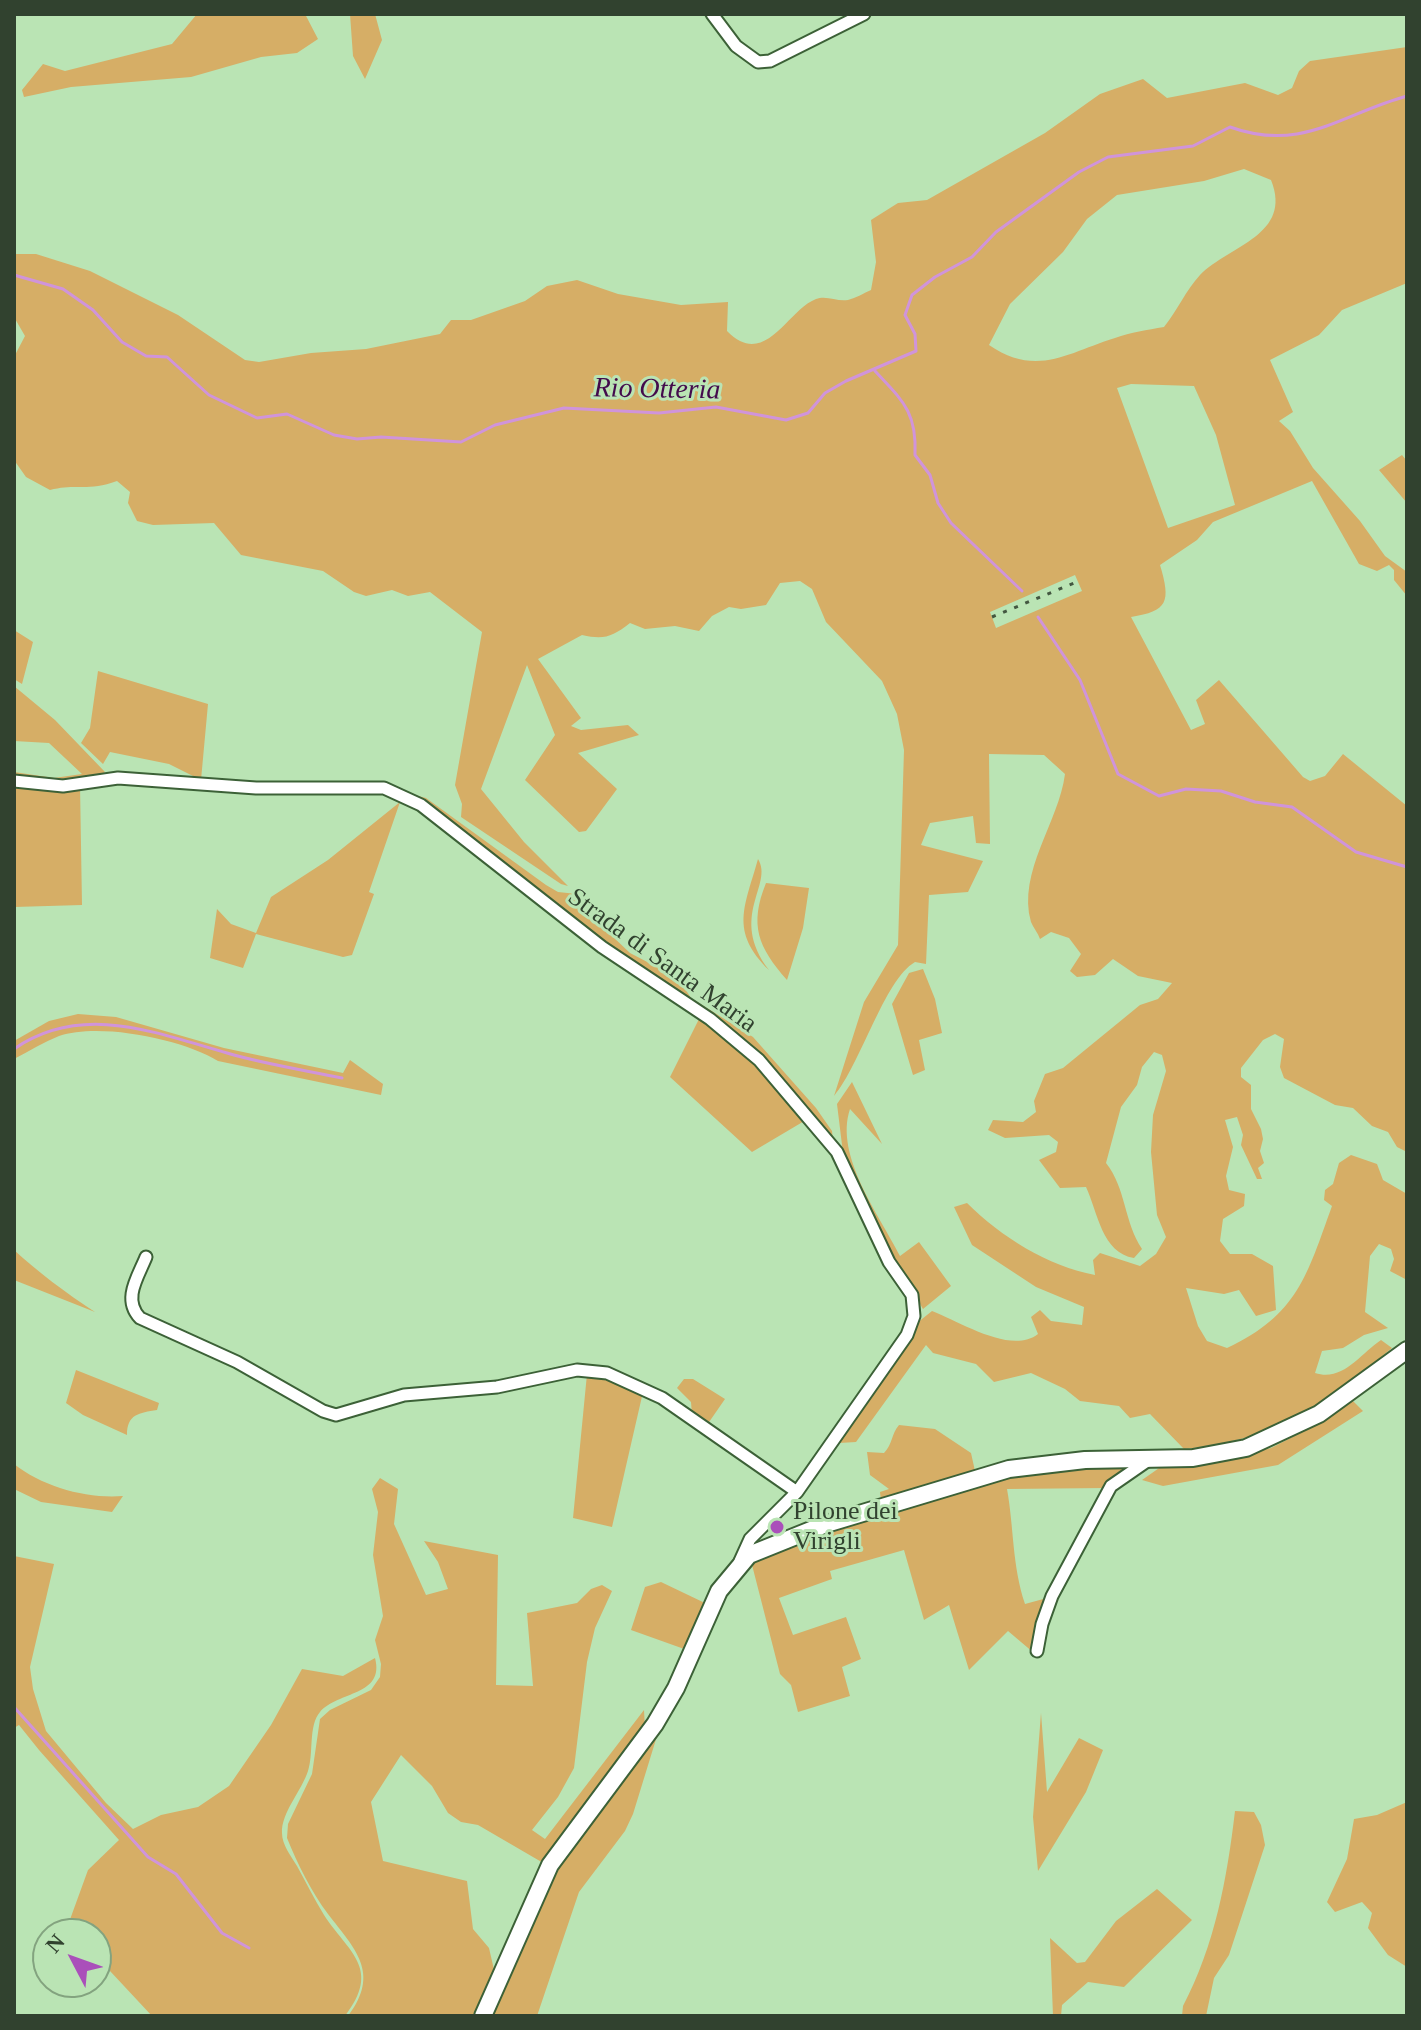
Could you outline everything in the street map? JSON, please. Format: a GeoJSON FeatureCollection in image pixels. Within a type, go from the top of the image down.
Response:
{"type":"FeatureCollection","features":[{"type":"Feature","properties":{"kind":"main road"},"geometry":{"type":"LineString","coordinates":[[483,2016],[550,1865],[660,1716],[719,1591],[740,1564],[767,1545],[997,1472],[1052,1462],[1208,1456],[1261,1443],[1319,1414],[1407,1350]]}},
{"type":"Feature","properties":{"kind":"street"},"geometry":{"type":"LineString","coordinates":[[712,14],[736,46],[758,62],[770,61],[864,14]]}},
{"type":"Feature","properties":{"kind":"street","name":"Strada di Santa Maria"},"geometry":{"type":"LineString","coordinates":[[14,781],[59,786],[118,778],[256,788],[395,790],[421,805],[636,973],[710,1019],[759,1060],[837,1152],[889,1262],[915,1306],[907,1335],[797,1492],[750,1539],[740,1564]]}},
{"type":"Feature","properties":{"kind":"street"},"geometry":{"type":"LineString","coordinates":[[146,1257],[131,1299],[140,1318],[237,1362],[327,1413],[343,1415],[408,1394],[497,1387],[577,1370],[600,1371],[662,1398],[797,1492]]}},
{"type":"Feature","properties":{"kind":"street"},"geometry":{"type":"LineString","coordinates":[[1037,1651],[1049,1603],[1111,1486],[1150,1459]]}},
{"type":"Feature","properties":{"kind":"shaded area"},"geometry":{"type":"Polygon","coordinates":[[[197,14],[305,14],[318,39],[297,53],[261,57],[191,77],[71,87],[24,97],[22,90],[43,64],[65,71],[172,44],[197,14]]]}},
{"type":"Feature","properties":{"kind":"shaded area"},"geometry":{"type":"Polygon","coordinates":[[[350,14],[375,14],[382,40],[365,79],[353,56],[350,14]]]}},
{"type":"Feature","properties":{"kind":"shaded area"},"geometry":{"type":"Polygon","coordinates":[[[1407,47],[1407,283],[1342,310],[1319,335],[1270,360],[1293,412],[1279,421],[1290,431],[1313,468],[1360,521],[1385,556],[1407,572],[1407,596],[1394,580],[1394,570],[1389,565],[1377,571],[1359,564],[1312,481],[1213,522],[1197,540],[1160,565],[1165,588],[1164,603],[1153,612],[1131,617],[1191,730],[1205,724],[1196,700],[1219,680],[1303,777],[1310,781],[1325,776],[1343,754],[1407,806],[1407,1152],[1397,1147],[1388,1132],[1372,1126],[1353,1108],[1335,1105],[1284,1078],[1280,1067],[1284,1039],[1275,1034],[1263,1040],[1241,1068],[1241,1077],[1251,1085],[1251,1109],[1263,1139],[1260,1151],[1264,1163],[1258,1168],[1262,1179],[1257,1179],[1241,1145],[1243,1135],[1237,1117],[1225,1120],[1233,1147],[1226,1176],[1229,1190],[1245,1194],[1244,1206],[1223,1219],[1220,1241],[1230,1254],[1252,1254],[1273,1266],[1276,1310],[1256,1316],[1239,1290],[1224,1294],[1186,1288],[1198,1326],[1207,1341],[1227,1348],[1270,1322],[1285,1307],[1307,1273],[1332,1206],[1324,1200],[1325,1190],[1333,1184],[1339,1163],[1351,1155],[1377,1164],[1383,1180],[1407,1194],[1407,1280],[1390,1271],[1394,1259],[1391,1249],[1379,1244],[1370,1256],[1365,1312],[1388,1328],[1364,1335],[1343,1348],[1322,1351],[1315,1373],[1325,1375],[1343,1370],[1381,1340],[1392,1348],[1350,1385],[1292,1420],[1229,1442],[1184,1449],[1150,1414],[1130,1418],[1119,1406],[1080,1401],[1065,1389],[1031,1373],[994,1382],[976,1364],[933,1353],[926,1345],[856,1442],[839,1443],[917,1323],[932,1311],[986,1334],[1014,1341],[1038,1334],[1031,1317],[1040,1310],[1051,1321],[1082,1325],[1084,1307],[1036,1287],[972,1245],[954,1207],[967,1203],[1026,1248],[1060,1265],[1095,1275],[1093,1260],[1100,1253],[1140,1266],[1156,1254],[1166,1237],[1157,1215],[1151,1152],[1153,1115],[1166,1071],[1162,1055],[1154,1052],[1142,1067],[1137,1085],[1121,1107],[1106,1163],[1118,1183],[1142,1249],[1134,1258],[1123,1255],[1108,1240],[1086,1187],[1060,1188],[1039,1160],[1056,1152],[1058,1142],[1049,1135],[1005,1138],[988,1130],[993,1120],[1023,1122],[1036,1112],[1034,1101],[1045,1074],[1063,1068],[1140,1005],[1158,999],[1172,983],[1138,976],[1113,959],[1095,975],[1077,977],[1070,971],[1081,954],[1069,938],[1051,932],[1040,939],[1032,924],[1028,903],[1034,866],[1065,774],[1044,755],[989,754],[990,844],[976,843],[973,816],[930,823],[921,845],[983,861],[968,892],[929,895],[926,964],[915,962],[893,986],[854,1064],[834,1096],[864,1002],[898,945],[904,750],[897,714],[882,681],[826,622],[812,589],[800,581],[780,583],[766,605],[741,609],[729,607],[712,616],[699,631],[675,626],[645,629],[630,623],[608,636],[582,635],[538,659],[581,718],[571,726],[581,730],[628,725],[639,735],[578,753],[617,789],[586,831],[579,832],[525,780],[555,735],[527,665],[481,789],[524,842],[568,886],[561,884],[461,817],[462,804],[455,785],[482,632],[430,592],[408,596],[392,590],[366,596],[354,592],[323,571],[241,555],[214,523],[153,525],[137,521],[128,503],[130,492],[117,481],[98,486],[50,490],[26,477],[14,460],[14,357],[25,336],[14,317],[14,254],[36,254],[90,271],[178,315],[245,360],[259,362],[311,353],[366,349],[440,334],[451,320],[471,320],[525,301],[547,286],[577,280],[618,294],[681,305],[728,302],[727,331],[741,341],[753,344],[775,334],[805,305],[816,299],[848,300],[871,290],[876,262],[871,220],[898,203],[927,200],[1045,133],[1100,94],[1143,79],[1167,98],[1245,83],[1278,95],[1292,88],[1299,71],[1310,61],[1407,47]],[[1244,169],[1204,181],[1117,195],[1087,219],[1063,252],[1010,304],[989,345],[1006,355],[1038,361],[1068,355],[1127,334],[1164,327],[1200,275],[1255,237],[1273,214],[1275,199],[1271,180],[1244,169]],[[1131,384],[1117,388],[1168,528],[1235,505],[1216,435],[1194,386],[1131,384]],[[1075,575],[990,612],[996,628],[1082,591],[1075,575]]]}},
{"type":"Feature","properties":{"kind":"shaded area"},"geometry":{"type":"Polygon","coordinates":[[[1402,455],[1407,461],[1407,503],[1379,470],[1402,455]]]}},
{"type":"Feature","properties":{"kind":"shaded area"},"geometry":{"type":"Polygon","coordinates":[[[14,630],[33,642],[22,684],[14,679],[14,630]]]}},
{"type":"Feature","properties":{"kind":"shaded area"},"geometry":{"type":"Polygon","coordinates":[[[98,671],[208,704],[201,780],[169,764],[110,752],[103,764],[81,743],[90,728],[98,671]]]}},
{"type":"Feature","properties":{"kind":"shaded area"},"geometry":{"type":"Polygon","coordinates":[[[14,686],[55,720],[105,772],[95,778],[73,783],[14,779],[14,772],[54,778],[82,774],[49,743],[14,741],[14,686]]]}},
{"type":"Feature","properties":{"kind":"shaded area"},"geometry":{"type":"Polygon","coordinates":[[[14,784],[80,785],[82,905],[14,907],[14,784]]]}},
{"type":"Feature","properties":{"kind":"shaded area"},"geometry":{"type":"Polygon","coordinates":[[[406,793],[426,798],[546,885],[558,892],[577,894],[572,898],[630,953],[678,978],[691,998],[753,1037],[816,1108],[832,1131],[833,1141],[785,1080],[738,1035],[709,1012],[657,981],[406,793]]]}},
{"type":"Feature","properties":{"kind":"shaded area"},"geometry":{"type":"Polygon","coordinates":[[[400,802],[369,892],[374,894],[352,955],[343,957],[256,934],[243,968],[210,958],[217,909],[231,924],[256,933],[271,897],[328,860],[400,802]]]}},
{"type":"Feature","properties":{"kind":"shaded area"},"geometry":{"type":"Polygon","coordinates":[[[758,859],[761,880],[754,904],[752,934],[757,951],[769,970],[749,943],[745,930],[745,904],[758,859]]]}},
{"type":"Feature","properties":{"kind":"shaded area"},"geometry":{"type":"Polygon","coordinates":[[[766,883],[809,888],[803,928],[787,980],[769,957],[759,935],[758,911],[766,883]]]}},
{"type":"Feature","properties":{"kind":"shaded area"},"geometry":{"type":"Polygon","coordinates":[[[923,969],[935,999],[942,1033],[919,1040],[925,1070],[913,1075],[892,1004],[909,973],[923,969]]]}},
{"type":"Feature","properties":{"kind":"shaded area"},"geometry":{"type":"Polygon","coordinates":[[[78,1014],[116,1017],[224,1048],[343,1073],[350,1060],[383,1084],[381,1095],[218,1061],[184,1046],[118,1032],[76,1032],[59,1036],[14,1059],[14,1041],[49,1021],[78,1014]]]}},
{"type":"Feature","properties":{"kind":"shaded area"},"geometry":{"type":"Polygon","coordinates":[[[700,1017],[759,1067],[806,1120],[752,1152],[670,1077],[700,1017]]]}},
{"type":"Feature","properties":{"kind":"shaded area"},"geometry":{"type":"Polygon","coordinates":[[[852,1082],[882,1144],[850,1109],[848,1146],[871,1204],[900,1256],[919,1242],[951,1286],[923,1309],[895,1262],[843,1153],[837,1104],[852,1082]]]}},
{"type":"Feature","properties":{"kind":"shaded area"},"geometry":{"type":"Polygon","coordinates":[[[14,1250],[53,1282],[95,1312],[14,1280],[14,1250]]]}},
{"type":"Feature","properties":{"kind":"shaded area"},"geometry":{"type":"Polygon","coordinates":[[[76,1370],[159,1403],[157,1410],[132,1419],[127,1435],[83,1415],[66,1403],[76,1370]]]}},
{"type":"Feature","properties":{"kind":"shaded area"},"geometry":{"type":"Polygon","coordinates":[[[587,1374],[643,1392],[612,1527],[573,1518],[587,1374]]]}},
{"type":"Feature","properties":{"kind":"shaded area"},"geometry":{"type":"Polygon","coordinates":[[[684,1379],[693,1379],[725,1399],[707,1425],[692,1415],[691,1402],[677,1388],[684,1379]]]}},
{"type":"Feature","properties":{"kind":"shaded area"},"geometry":{"type":"Polygon","coordinates":[[[1352,1400],[1363,1411],[1278,1465],[1163,1486],[1142,1480],[1162,1466],[1225,1460],[1271,1448],[1322,1422],[1352,1400]]]}},
{"type":"Feature","properties":{"kind":"shaded area"},"geometry":{"type":"Polygon","coordinates":[[[899,1425],[935,1429],[971,1453],[975,1471],[881,1501],[880,1492],[889,1489],[870,1475],[867,1452],[884,1453],[899,1425]]]}},
{"type":"Feature","properties":{"kind":"shaded area"},"geometry":{"type":"Polygon","coordinates":[[[14,1464],[38,1479],[66,1490],[95,1496],[123,1496],[112,1512],[41,1502],[14,1489],[14,1464]]]}},
{"type":"Feature","properties":{"kind":"shaded area"},"geometry":{"type":"Polygon","coordinates":[[[1139,1464],[1119,1473],[1106,1488],[1007,1489],[1015,1561],[1025,1604],[1047,1598],[1034,1653],[1008,1631],[969,1670],[949,1605],[924,1620],[904,1550],[830,1571],[832,1579],[779,1598],[793,1635],[846,1617],[861,1659],[842,1667],[850,1696],[798,1712],[791,1685],[780,1674],[751,1561],[768,1551],[991,1479],[1042,1470],[1139,1464]]]}},
{"type":"Feature","properties":{"kind":"shaded area"},"geometry":{"type":"Polygon","coordinates":[[[380,1478],[398,1489],[394,1524],[426,1595],[448,1589],[438,1562],[424,1541],[498,1555],[496,1685],[533,1686],[527,1613],[577,1603],[591,1589],[602,1585],[612,1591],[595,1628],[587,1662],[574,1768],[558,1797],[532,1830],[545,1839],[644,1710],[645,1729],[545,1864],[478,1825],[461,1822],[448,1813],[432,1786],[401,1755],[371,1802],[383,1861],[467,1881],[473,1929],[489,1948],[495,1974],[477,2016],[348,2016],[363,1987],[360,1962],[355,1950],[322,1906],[287,1838],[288,1824],[312,1774],[320,1719],[330,1710],[371,1690],[380,1677],[381,1664],[375,1640],[383,1616],[373,1555],[378,1512],[372,1489],[380,1478]]]}},
{"type":"Feature","properties":{"kind":"shaded area"},"geometry":{"type":"Polygon","coordinates":[[[14,1556],[54,1564],[30,1667],[33,1689],[46,1731],[106,1803],[133,1829],[161,1815],[198,1807],[229,1786],[271,1725],[302,1669],[343,1676],[375,1658],[373,1680],[328,1705],[316,1718],[308,1771],[283,1825],[282,1837],[287,1850],[324,1915],[351,1951],[361,1973],[356,1999],[345,2016],[152,2016],[112,1973],[112,1918],[71,1918],[88,1870],[119,1840],[19,1725],[14,1728],[14,1556]]]}},
{"type":"Feature","properties":{"kind":"shaded area"},"geometry":{"type":"Polygon","coordinates":[[[661,1582],[707,1604],[687,1650],[631,1630],[645,1587],[661,1582]]]}},
{"type":"Feature","properties":{"kind":"shaded area"},"geometry":{"type":"Polygon","coordinates":[[[1041,1713],[1047,1792],[1079,1738],[1103,1750],[1086,1792],[1038,1871],[1033,1817],[1041,1713]]]}},
{"type":"Feature","properties":{"kind":"shaded area"},"geometry":{"type":"Polygon","coordinates":[[[661,1723],[633,1814],[625,1831],[579,1892],[537,2016],[489,2016],[547,1880],[661,1723]]]}},
{"type":"Feature","properties":{"kind":"shaded area"},"geometry":{"type":"Polygon","coordinates":[[[1407,1802],[1407,1967],[1388,1955],[1368,1928],[1372,1913],[1362,1902],[1335,1912],[1327,1902],[1347,1859],[1354,1819],[1377,1815],[1407,1802]]]}},
{"type":"Feature","properties":{"kind":"shaded area"},"geometry":{"type":"Polygon","coordinates":[[[1235,1811],[1254,1812],[1261,1825],[1265,1845],[1229,1955],[1214,1978],[1206,2016],[1182,2016],[1218,1911],[1235,1811]]]}},
{"type":"Feature","properties":{"kind":"shaded area"},"geometry":{"type":"Polygon","coordinates":[[[1157,1889],[1192,1920],[1124,1987],[1088,1982],[1062,2005],[1061,2016],[1053,2016],[1050,1938],[1077,1963],[1085,1962],[1116,1921],[1157,1889]]]}},
{"type":"Feature","properties":{"kind":"waterway","name":"Rio Otteria"},"geometry":{"type":"LineString","coordinates":[[14,275],[63,289],[93,310],[122,342],[146,356],[167,357],[209,395],[257,418],[287,414],[334,435],[357,439],[381,437],[461,442],[495,425],[564,408],[659,413],[716,407],[786,420],[808,413],[825,393],[846,381],[916,351],[915,334],[905,315],[912,295],[935,277],[972,257],[996,232],[1079,172],[1108,157],[1193,146],[1230,127],[1279,136],[1300,133],[1407,96]]}},
{"type":"Feature","properties":{"kind":"waterway"},"geometry":{"type":"LineString","coordinates":[[875,371],[911,417],[915,455],[930,475],[938,503],[951,523],[1022,591]]}},
{"type":"Feature","properties":{"kind":"waterway"},"geometry":{"type":"LineString","coordinates":[[1038,617],[1080,680],[1118,774],[1159,796],[1186,789],[1221,791],[1255,802],[1292,807],[1356,852],[1407,867]]}},
{"type":"Feature","properties":{"kind":"waterway"},"geometry":{"type":"LineString","coordinates":[[14,1049],[40,1035],[66,1027],[93,1024],[119,1026],[342,1078]]}},
{"type":"Feature","properties":{"kind":"waterway"},"geometry":{"type":"LineString","coordinates":[[14,1707],[148,1857],[176,1874],[222,1933],[249,1948]]}},
{"type":"Feature","properties":{"kind":"railway"},"geometry":{"type":"LineString","coordinates":[[992,617],[1079,581]]}},
{"type":"Feature","properties":{"kind":"place","name":"Pilone dei Virigli"},"geometry":{"type":"Point","coordinates":[777,1527]}}]}
